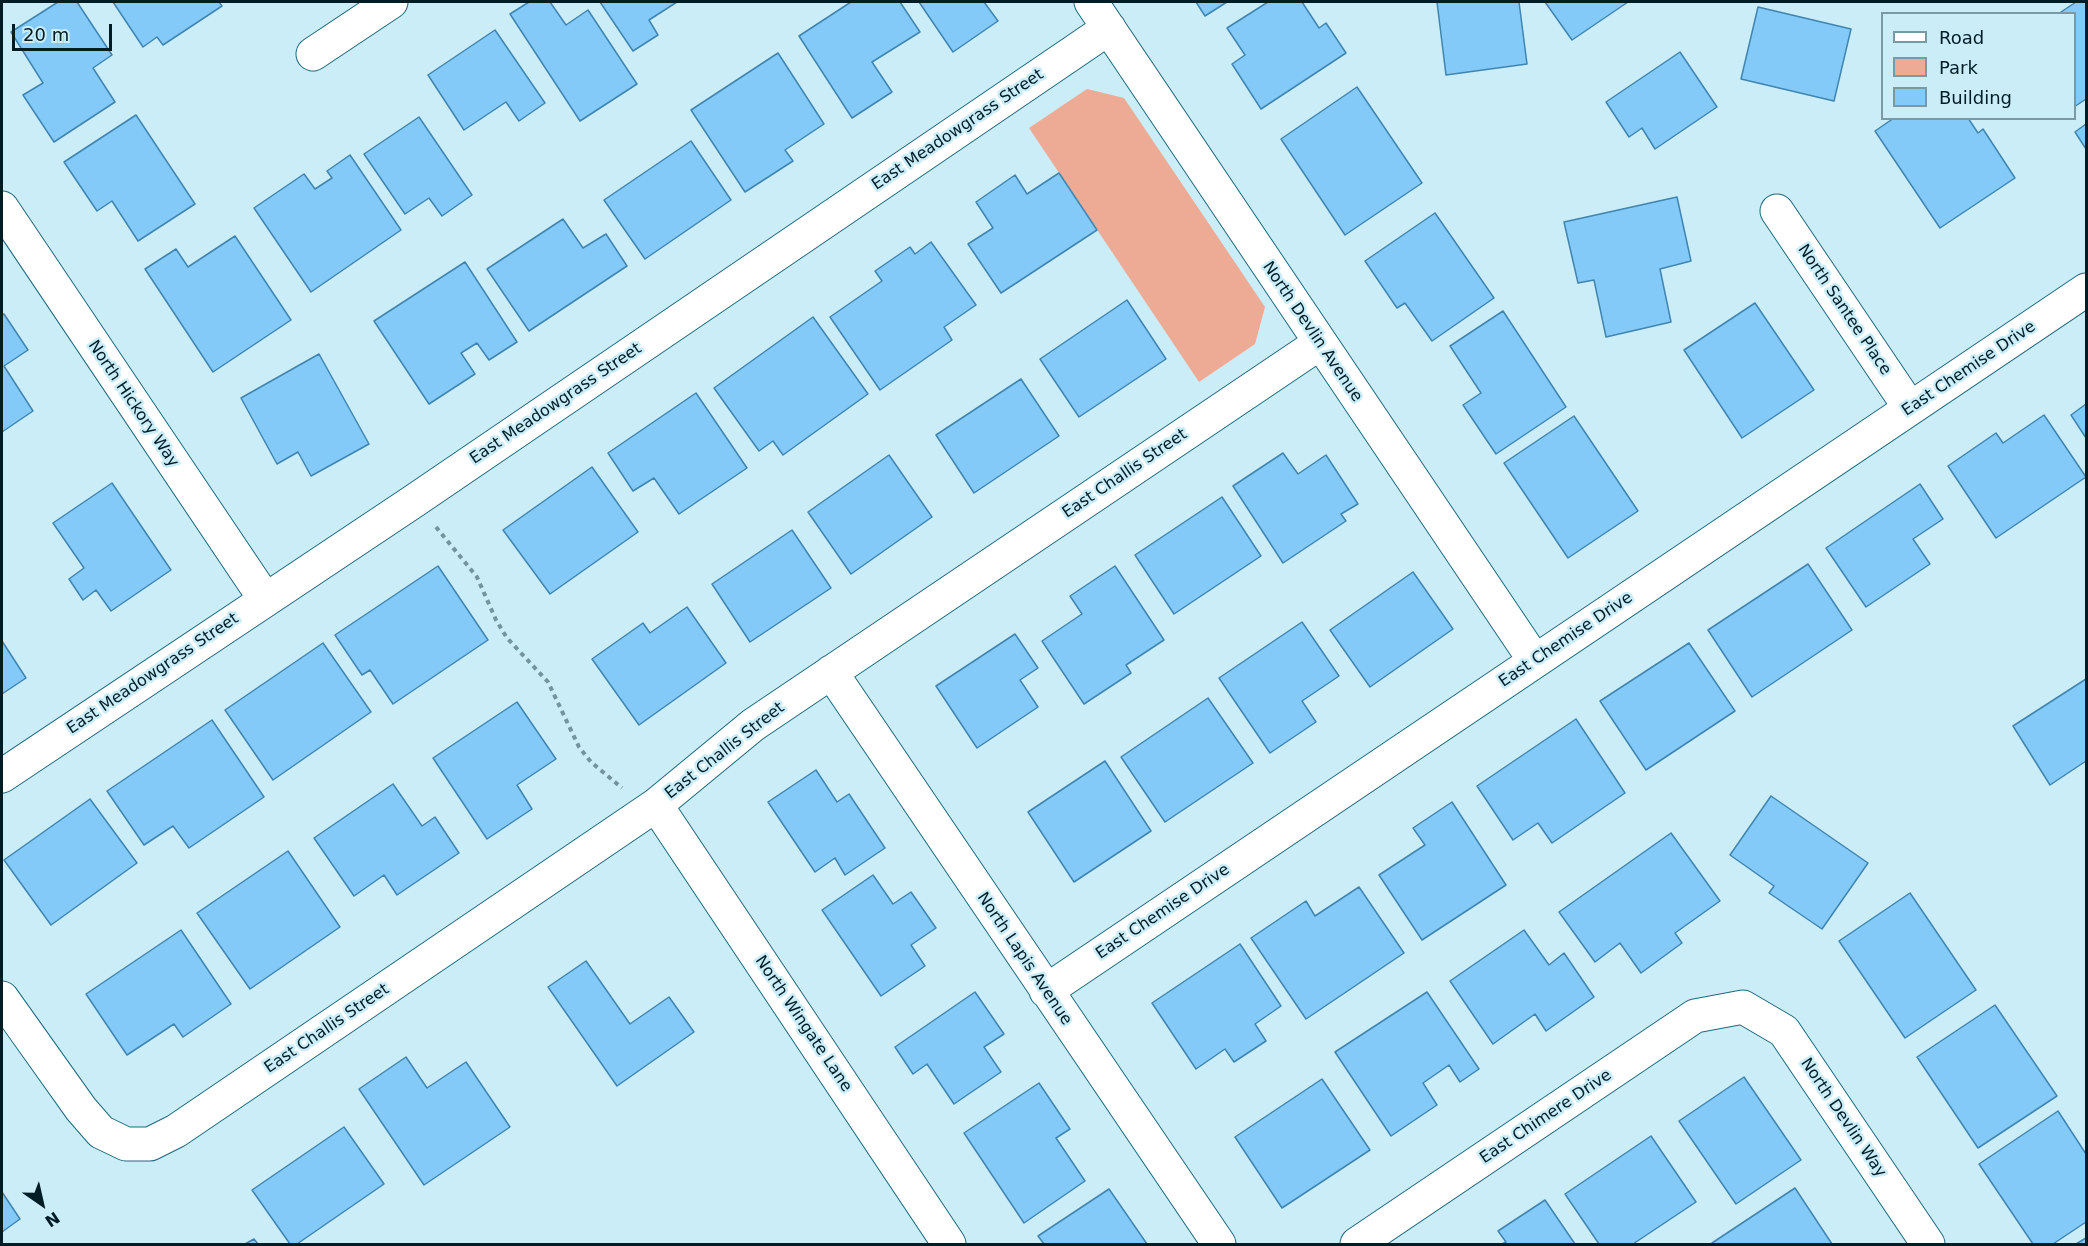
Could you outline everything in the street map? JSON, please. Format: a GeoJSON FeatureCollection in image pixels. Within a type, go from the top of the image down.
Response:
{"type":"FeatureCollection","features":[{"type":"Feature","properties":{"kind":"street"},"geometry":{"type":"LineString","coordinates":[[313,54],[391,2]]}},
{"type":"Feature","properties":{"kind":"street","name":"North Devlin Avenue"},"geometry":{"type":"LineString","coordinates":[[1100,15],[1535,661]]}},
{"type":"Feature","properties":{"kind":"street","name":"East Meadowgrass Street"},"geometry":{"type":"LineString","coordinates":[[2,776],[414,501],[1100,15]]}},
{"type":"Feature","properties":{"kind":"street","name":"North Santee Place"},"geometry":{"type":"LineString","coordinates":[[1777,211],[1910,408]]}},
{"type":"Feature","properties":{"kind":"street","name":"North Hickory Way"},"geometry":{"type":"LineString","coordinates":[[5,220],[265,599]]}},
{"type":"Feature","properties":{"kind":"street","name":"East Chemise Drive"},"geometry":{"type":"LineString","coordinates":[[1046,991],[2086,291]]}},
{"type":"Feature","properties":{"kind":"street","name":"East Challis Street"},"geometry":{"type":"LineString","coordinates":[[2,998],[81,1109],[101,1132],[126,1144],[150,1143],[176,1131],[656,805],[753,725],[1320,343]]}},
{"type":"Feature","properties":{"kind":"street","name":"North Lapis Avenue"},"geometry":{"type":"LineString","coordinates":[[831,672],[1219,1245]]}},
{"type":"Feature","properties":{"kind":"street","name":"North Wingate Lane"},"geometry":{"type":"LineString","coordinates":[[656,805],[949,1245]]}},
{"type":"Feature","properties":{"kind":"street","name":"East Chimere Drive"},"geometry":{"type":"LineString","coordinates":[[1357,1245],[1695,1016],[1743,1007]]}},
{"type":"Feature","properties":{"kind":"street","name":"North Devlin Way"},"geometry":{"type":"LineString","coordinates":[[1743,1007],[1784,1031],[1928,1245]]}},
{"type":"Feature","properties":{"kind":"path"},"geometry":{"type":"LineString","coordinates":[[414,501],[477,577],[496,621],[507,638],[555,693],[579,747],[591,762],[629,794],[642,802],[656,805]]}},
{"type":"Feature","properties":{"kind":"green space"},"geometry":{"type":"Polygon","coordinates":[[[1087,89],[1124,98],[1265,307],[1255,344],[1199,382],[1029,128],[1087,89]]]}},
{"type":"Feature","properties":{"kind":"building"},"geometry":{"type":"Polygon","coordinates":[[[58,2],[77,2],[112,55],[93,68],[115,102],[54,142],[23,95],[43,83],[11,32],[58,2]]]}},
{"type":"Feature","properties":{"kind":"building"},"geometry":{"type":"Polygon","coordinates":[[[113,2],[219,2],[222,6],[163,45],[157,37],[143,47],[113,2]]]}},
{"type":"Feature","properties":{"kind":"building"},"geometry":{"type":"Polygon","coordinates":[[[529,2],[550,2],[566,25],[588,10],[637,84],[580,121],[510,14],[529,2]]]}},
{"type":"Feature","properties":{"kind":"building"},"geometry":{"type":"Polygon","coordinates":[[[600,2],[677,2],[649,20],[658,35],[633,51],[600,2]]]}},
{"type":"Feature","properties":{"kind":"building"},"geometry":{"type":"Polygon","coordinates":[[[851,2],[900,2],[920,32],[872,62],[892,92],[852,118],[799,36],[851,2]]]}},
{"type":"Feature","properties":{"kind":"building"},"geometry":{"type":"Polygon","coordinates":[[[919,2],[984,2],[998,21],[953,52],[919,2]]]}},
{"type":"Feature","properties":{"kind":"building"},"geometry":{"type":"Polygon","coordinates":[[[1196,2],[1227,2],[1205,16],[1196,2]]]}},
{"type":"Feature","properties":{"kind":"building"},"geometry":{"type":"Polygon","coordinates":[[[1268,2],[1302,2],[1319,28],[1326,23],[1346,53],[1261,109],[1232,64],[1245,55],[1227,28],[1268,2]]]}},
{"type":"Feature","properties":{"kind":"building"},"geometry":{"type":"Polygon","coordinates":[[[1437,2],[1519,2],[1527,64],[1446,75],[1437,2]]]}},
{"type":"Feature","properties":{"kind":"building"},"geometry":{"type":"Polygon","coordinates":[[[1545,2],[1628,2],[1572,40],[1545,2]]]}},
{"type":"Feature","properties":{"kind":"building"},"geometry":{"type":"Polygon","coordinates":[[[2076,2],[2086,2],[2086,99],[2076,106],[2076,12],[2061,12],[2076,2]]]}},
{"type":"Feature","properties":{"kind":"building"},"geometry":{"type":"Polygon","coordinates":[[[1758,7],[1851,29],[1834,101],[1741,79],[1758,7]]]}},
{"type":"Feature","properties":{"kind":"building"},"geometry":{"type":"Polygon","coordinates":[[[495,30],[545,103],[519,121],[506,102],[464,130],[428,75],[495,30]]]}},
{"type":"Feature","properties":{"kind":"building"},"geometry":{"type":"Polygon","coordinates":[[[1680,52],[1717,107],[1655,149],[1642,128],[1629,137],[1606,102],[1680,52]]]}},
{"type":"Feature","properties":{"kind":"building"},"geometry":{"type":"Polygon","coordinates":[[[778,53],[824,124],[785,150],[793,161],[745,192],[691,110],[778,53]]]}},
{"type":"Feature","properties":{"kind":"building"},"geometry":{"type":"Polygon","coordinates":[[[1357,87],[1422,183],[1345,235],[1281,139],[1357,87]]]}},
{"type":"Feature","properties":{"kind":"building"},"geometry":{"type":"Polygon","coordinates":[[[136,115],[195,204],[138,241],[112,201],[97,211],[64,162],[136,115]]]}},
{"type":"Feature","properties":{"kind":"building"},"geometry":{"type":"Polygon","coordinates":[[[419,117],[472,195],[442,216],[429,198],[405,214],[364,154],[419,117]]]}},
{"type":"Feature","properties":{"kind":"building"},"geometry":{"type":"Polygon","coordinates":[[[1891,120],[1969,120],[1978,133],[1983,129],[2015,178],[1940,228],[1875,131],[1891,120]]]}},
{"type":"Feature","properties":{"kind":"building"},"geometry":{"type":"Polygon","coordinates":[[[2086,124],[2086,149],[2075,132],[2086,124]]]}},
{"type":"Feature","properties":{"kind":"building"},"geometry":{"type":"Polygon","coordinates":[[[691,141],[731,200],[645,259],[604,200],[691,141]]]}},
{"type":"Feature","properties":{"kind":"building"},"geometry":{"type":"Polygon","coordinates":[[[350,155],[401,230],[311,292],[254,208],[304,174],[315,189],[332,178],[327,171],[350,155]]]}},
{"type":"Feature","properties":{"kind":"building"},"geometry":{"type":"Polygon","coordinates":[[[1059,173],[1097,230],[1001,293],[968,244],[993,228],[976,202],[1015,175],[1027,194],[1059,173]]]}},
{"type":"Feature","properties":{"kind":"building"},"geometry":{"type":"Polygon","coordinates":[[[1677,197],[1691,261],[1660,269],[1671,322],[1606,337],[1594,280],[1578,283],[1564,222],[1677,197]]]}},
{"type":"Feature","properties":{"kind":"building"},"geometry":{"type":"Polygon","coordinates":[[[1435,213],[1494,298],[1432,341],[1405,303],[1397,308],[1365,261],[1435,213]]]}},
{"type":"Feature","properties":{"kind":"building"},"geometry":{"type":"Polygon","coordinates":[[[563,219],[583,248],[606,234],[627,266],[529,331],[487,269],[563,219]]]}},
{"type":"Feature","properties":{"kind":"building"},"geometry":{"type":"Polygon","coordinates":[[[235,236],[291,320],[213,372],[145,269],[176,249],[188,267],[235,236]]]}},
{"type":"Feature","properties":{"kind":"building"},"geometry":{"type":"Polygon","coordinates":[[[931,242],[976,305],[944,327],[952,340],[880,390],[830,317],[882,281],[875,271],[910,247],[915,254],[931,242]]]}},
{"type":"Feature","properties":{"kind":"building"},"geometry":{"type":"Polygon","coordinates":[[[465,262],[517,342],[489,360],[477,343],[461,353],[475,374],[429,404],[374,321],[465,262]]]}},
{"type":"Feature","properties":{"kind":"building"},"geometry":{"type":"Polygon","coordinates":[[[1127,300],[1166,359],[1079,417],[1040,359],[1127,300]]]}},
{"type":"Feature","properties":{"kind":"building"},"geometry":{"type":"Polygon","coordinates":[[[1755,303],[1814,390],[1742,438],[1684,350],[1755,303]]]}},
{"type":"Feature","properties":{"kind":"building"},"geometry":{"type":"Polygon","coordinates":[[[1503,311],[1566,407],[1496,454],[1463,405],[1481,393],[1450,346],[1503,311]]]}},
{"type":"Feature","properties":{"kind":"building"},"geometry":{"type":"Polygon","coordinates":[[[4,314],[28,350],[4,366],[33,411],[2,432],[2,315],[4,314]]]}},
{"type":"Feature","properties":{"kind":"building"},"geometry":{"type":"Polygon","coordinates":[[[813,317],[868,394],[783,455],[773,441],[759,451],[714,388],[813,317]]]}},
{"type":"Feature","properties":{"kind":"building"},"geometry":{"type":"Polygon","coordinates":[[[319,354],[369,444],[311,476],[298,452],[277,464],[241,398],[319,354]]]}},
{"type":"Feature","properties":{"kind":"building"},"geometry":{"type":"Polygon","coordinates":[[[1021,379],[1059,436],[974,493],[936,435],[1021,379]]]}},
{"type":"Feature","properties":{"kind":"building"},"geometry":{"type":"Polygon","coordinates":[[[696,393],[747,468],[679,514],[654,478],[633,491],[608,453],[696,393]]]}},
{"type":"Feature","properties":{"kind":"building"},"geometry":{"type":"Polygon","coordinates":[[[2086,404],[2086,438],[2071,415],[2086,404]]]}},
{"type":"Feature","properties":{"kind":"building"},"geometry":{"type":"Polygon","coordinates":[[[2044,415],[2086,477],[1996,538],[1948,466],[1996,433],[2003,443],[2044,415]]]}},
{"type":"Feature","properties":{"kind":"building"},"geometry":{"type":"Polygon","coordinates":[[[1574,416],[1638,511],[1568,558],[1504,463],[1574,416]]]}},
{"type":"Feature","properties":{"kind":"building"},"geometry":{"type":"Polygon","coordinates":[[[1283,453],[1298,474],[1326,455],[1358,504],[1341,514],[1346,521],[1283,563],[1233,486],[1283,453]]]}},
{"type":"Feature","properties":{"kind":"building"},"geometry":{"type":"Polygon","coordinates":[[[889,455],[932,517],[851,574],[808,512],[889,455]]]}},
{"type":"Feature","properties":{"kind":"building"},"geometry":{"type":"Polygon","coordinates":[[[592,467],[638,532],[550,594],[503,530],[592,467]]]}},
{"type":"Feature","properties":{"kind":"building"},"geometry":{"type":"Polygon","coordinates":[[[112,483],[171,570],[111,611],[96,590],[83,600],[69,579],[84,568],[53,523],[112,483]]]}},
{"type":"Feature","properties":{"kind":"building"},"geometry":{"type":"Polygon","coordinates":[[[1920,484],[1943,519],[1913,539],[1930,564],[1866,607],[1826,548],[1920,484]]]}},
{"type":"Feature","properties":{"kind":"building"},"geometry":{"type":"Polygon","coordinates":[[[1222,497],[1261,556],[1174,614],[1135,555],[1222,497]]]}},
{"type":"Feature","properties":{"kind":"building"},"geometry":{"type":"Polygon","coordinates":[[[792,530],[831,588],[750,642],[712,584],[792,530]]]}},
{"type":"Feature","properties":{"kind":"building"},"geometry":{"type":"Polygon","coordinates":[[[1808,564],[1852,630],[1752,697],[1708,630],[1808,564]]]}},
{"type":"Feature","properties":{"kind":"building"},"geometry":{"type":"Polygon","coordinates":[[[438,566],[488,640],[393,704],[370,670],[362,675],[335,635],[438,566]]]}},
{"type":"Feature","properties":{"kind":"building"},"geometry":{"type":"Polygon","coordinates":[[[1115,566],[1164,640],[1126,665],[1131,673],[1084,704],[1042,641],[1082,614],[1070,596],[1115,566]]]}},
{"type":"Feature","properties":{"kind":"building"},"geometry":{"type":"Polygon","coordinates":[[[1413,572],[1453,629],[1370,687],[1330,630],[1413,572]]]}},
{"type":"Feature","properties":{"kind":"building"},"geometry":{"type":"Polygon","coordinates":[[[687,607],[726,663],[639,725],[592,659],[643,623],[650,633],[687,607]]]}},
{"type":"Feature","properties":{"kind":"building"},"geometry":{"type":"Polygon","coordinates":[[[1302,622],[1339,676],[1302,701],[1316,722],[1270,753],[1219,678],[1302,622]]]}},
{"type":"Feature","properties":{"kind":"building"},"geometry":{"type":"Polygon","coordinates":[[[1015,634],[1038,668],[1020,680],[1038,707],[977,748],[936,686],[1015,634]]]}},
{"type":"Feature","properties":{"kind":"building"},"geometry":{"type":"Polygon","coordinates":[[[2,641],[26,678],[2,694],[2,641]]]}},
{"type":"Feature","properties":{"kind":"building"},"geometry":{"type":"Polygon","coordinates":[[[323,643],[371,712],[273,780],[225,710],[323,643]]]}},
{"type":"Feature","properties":{"kind":"building"},"geometry":{"type":"Polygon","coordinates":[[[1689,643],[1735,711],[1646,770],[1600,701],[1689,643]]]}},
{"type":"Feature","properties":{"kind":"building"},"geometry":{"type":"Polygon","coordinates":[[[2086,679],[2086,761],[2050,785],[2013,726],[2086,679]]]}},
{"type":"Feature","properties":{"kind":"building"},"geometry":{"type":"Polygon","coordinates":[[[1208,698],[1253,763],[1165,822],[1121,757],[1208,698]]]}},
{"type":"Feature","properties":{"kind":"building"},"geometry":{"type":"Polygon","coordinates":[[[517,702],[556,759],[517,785],[532,809],[487,839],[433,758],[517,702]]]}},
{"type":"Feature","properties":{"kind":"building"},"geometry":{"type":"Polygon","coordinates":[[[1576,719],[1625,793],[1552,843],[1538,823],[1513,840],[1477,786],[1576,719]]]}},
{"type":"Feature","properties":{"kind":"building"},"geometry":{"type":"Polygon","coordinates":[[[212,720],[264,797],[189,848],[173,826],[144,845],[107,791],[212,720]]]}},
{"type":"Feature","properties":{"kind":"building"},"geometry":{"type":"Polygon","coordinates":[[[1105,761],[1151,831],[1074,882],[1028,812],[1105,761]]]}},
{"type":"Feature","properties":{"kind":"building"},"geometry":{"type":"Polygon","coordinates":[[[816,770],[837,802],[849,794],[885,848],[845,875],[835,858],[815,872],[768,802],[816,770]]]}},
{"type":"Feature","properties":{"kind":"building"},"geometry":{"type":"Polygon","coordinates":[[[393,784],[422,826],[435,817],[459,853],[397,895],[384,875],[354,896],[314,838],[393,784]]]}},
{"type":"Feature","properties":{"kind":"building"},"geometry":{"type":"Polygon","coordinates":[[[1771,796],[1868,863],[1822,929],[1769,893],[1774,886],[1730,855],[1771,796]]]}},
{"type":"Feature","properties":{"kind":"building"},"geometry":{"type":"Polygon","coordinates":[[[90,799],[137,863],[51,925],[4,860],[90,799]]]}},
{"type":"Feature","properties":{"kind":"building"},"geometry":{"type":"Polygon","coordinates":[[[1452,802],[1506,885],[1422,940],[1379,875],[1425,845],[1413,828],[1452,802]]]}},
{"type":"Feature","properties":{"kind":"building"},"geometry":{"type":"Polygon","coordinates":[[[1671,833],[1720,901],[1675,933],[1682,943],[1641,973],[1620,943],[1595,962],[1559,912],[1671,833]]]}},
{"type":"Feature","properties":{"kind":"building"},"geometry":{"type":"Polygon","coordinates":[[[288,851],[340,927],[250,989],[197,913],[288,851]]]}},
{"type":"Feature","properties":{"kind":"building"},"geometry":{"type":"Polygon","coordinates":[[[873,875],[893,904],[911,892],[936,928],[911,945],[925,966],[881,996],[822,910],[873,875]]]}},
{"type":"Feature","properties":{"kind":"building"},"geometry":{"type":"Polygon","coordinates":[[[1359,887],[1404,953],[1306,1019],[1251,938],[1306,901],[1315,916],[1359,887]]]}},
{"type":"Feature","properties":{"kind":"building"},"geometry":{"type":"Polygon","coordinates":[[[1910,893],[1976,990],[1905,1038],[1839,941],[1910,893]]]}},
{"type":"Feature","properties":{"kind":"building"},"geometry":{"type":"Polygon","coordinates":[[[181,930],[231,1004],[183,1037],[174,1024],[127,1055],[86,994],[181,930]]]}},
{"type":"Feature","properties":{"kind":"building"},"geometry":{"type":"Polygon","coordinates":[[[1524,930],[1549,965],[1564,953],[1594,997],[1546,1031],[1535,1014],[1493,1044],[1450,981],[1524,930]]]}},
{"type":"Feature","properties":{"kind":"building"},"geometry":{"type":"Polygon","coordinates":[[[1240,944],[1281,1006],[1255,1024],[1266,1041],[1234,1062],[1225,1049],[1196,1069],[1152,1003],[1240,944]]]}},
{"type":"Feature","properties":{"kind":"building"},"geometry":{"type":"Polygon","coordinates":[[[586,961],[630,1024],[669,997],[694,1032],[617,1086],[548,987],[586,961]]]}},
{"type":"Feature","properties":{"kind":"building"},"geometry":{"type":"Polygon","coordinates":[[[975,992],[1004,1034],[984,1047],[1001,1072],[954,1104],[927,1064],[913,1074],[895,1047],[975,992]]]}},
{"type":"Feature","properties":{"kind":"building"},"geometry":{"type":"Polygon","coordinates":[[[1427,992],[1479,1069],[1460,1082],[1449,1065],[1423,1083],[1437,1105],[1391,1136],[1335,1052],[1427,992]]]}},
{"type":"Feature","properties":{"kind":"building"},"geometry":{"type":"Polygon","coordinates":[[[1995,1005],[2057,1096],[1978,1148],[1917,1057],[1995,1005]]]}},
{"type":"Feature","properties":{"kind":"building"},"geometry":{"type":"Polygon","coordinates":[[[406,1057],[427,1088],[466,1062],[510,1127],[424,1185],[359,1089],[406,1057]]]}},
{"type":"Feature","properties":{"kind":"building"},"geometry":{"type":"Polygon","coordinates":[[[1744,1077],[1801,1160],[1736,1204],[1679,1121],[1744,1077]]]}},
{"type":"Feature","properties":{"kind":"building"},"geometry":{"type":"Polygon","coordinates":[[[1322,1079],[1370,1150],[1282,1208],[1235,1137],[1322,1079]]]}},
{"type":"Feature","properties":{"kind":"building"},"geometry":{"type":"Polygon","coordinates":[[[1039,1083],[1070,1129],[1056,1138],[1085,1181],[1024,1223],[964,1133],[1039,1083]]]}},
{"type":"Feature","properties":{"kind":"building"},"geometry":{"type":"Polygon","coordinates":[[[2058,1111],[2086,1154],[2086,1222],[2053,1244],[2033,1244],[1979,1164],[2058,1111]]]}},
{"type":"Feature","properties":{"kind":"building"},"geometry":{"type":"Polygon","coordinates":[[[344,1127],[384,1184],[297,1244],[290,1244],[252,1190],[344,1127]]]}},
{"type":"Feature","properties":{"kind":"building"},"geometry":{"type":"Polygon","coordinates":[[[1651,1136],[1696,1202],[1633,1244],[1599,1244],[1565,1194],[1651,1136]]]}},
{"type":"Feature","properties":{"kind":"building"},"geometry":{"type":"Polygon","coordinates":[[[1795,1188],[1832,1244],[1712,1244],[1712,1243],[1795,1188]]]}},
{"type":"Feature","properties":{"kind":"building"},"geometry":{"type":"Polygon","coordinates":[[[1109,1189],[1147,1244],[1044,1244],[1038,1236],[1109,1189]]]}},
{"type":"Feature","properties":{"kind":"building"},"geometry":{"type":"Polygon","coordinates":[[[2,1192],[20,1219],[2,1232],[2,1192]]]}},
{"type":"Feature","properties":{"kind":"building"},"geometry":{"type":"Polygon","coordinates":[[[1545,1200],[1575,1244],[1502,1244],[1506,1242],[1498,1231],[1545,1200]]]}},
{"type":"Feature","properties":{"kind":"building"},"geometry":{"type":"Polygon","coordinates":[[[2086,1238],[2086,1244],[2076,1244],[2086,1238]]]}},
{"type":"Feature","properties":{"kind":"building"},"geometry":{"type":"Polygon","coordinates":[[[254,1239],[258,1244],[245,1244],[254,1239]]]}}]}
